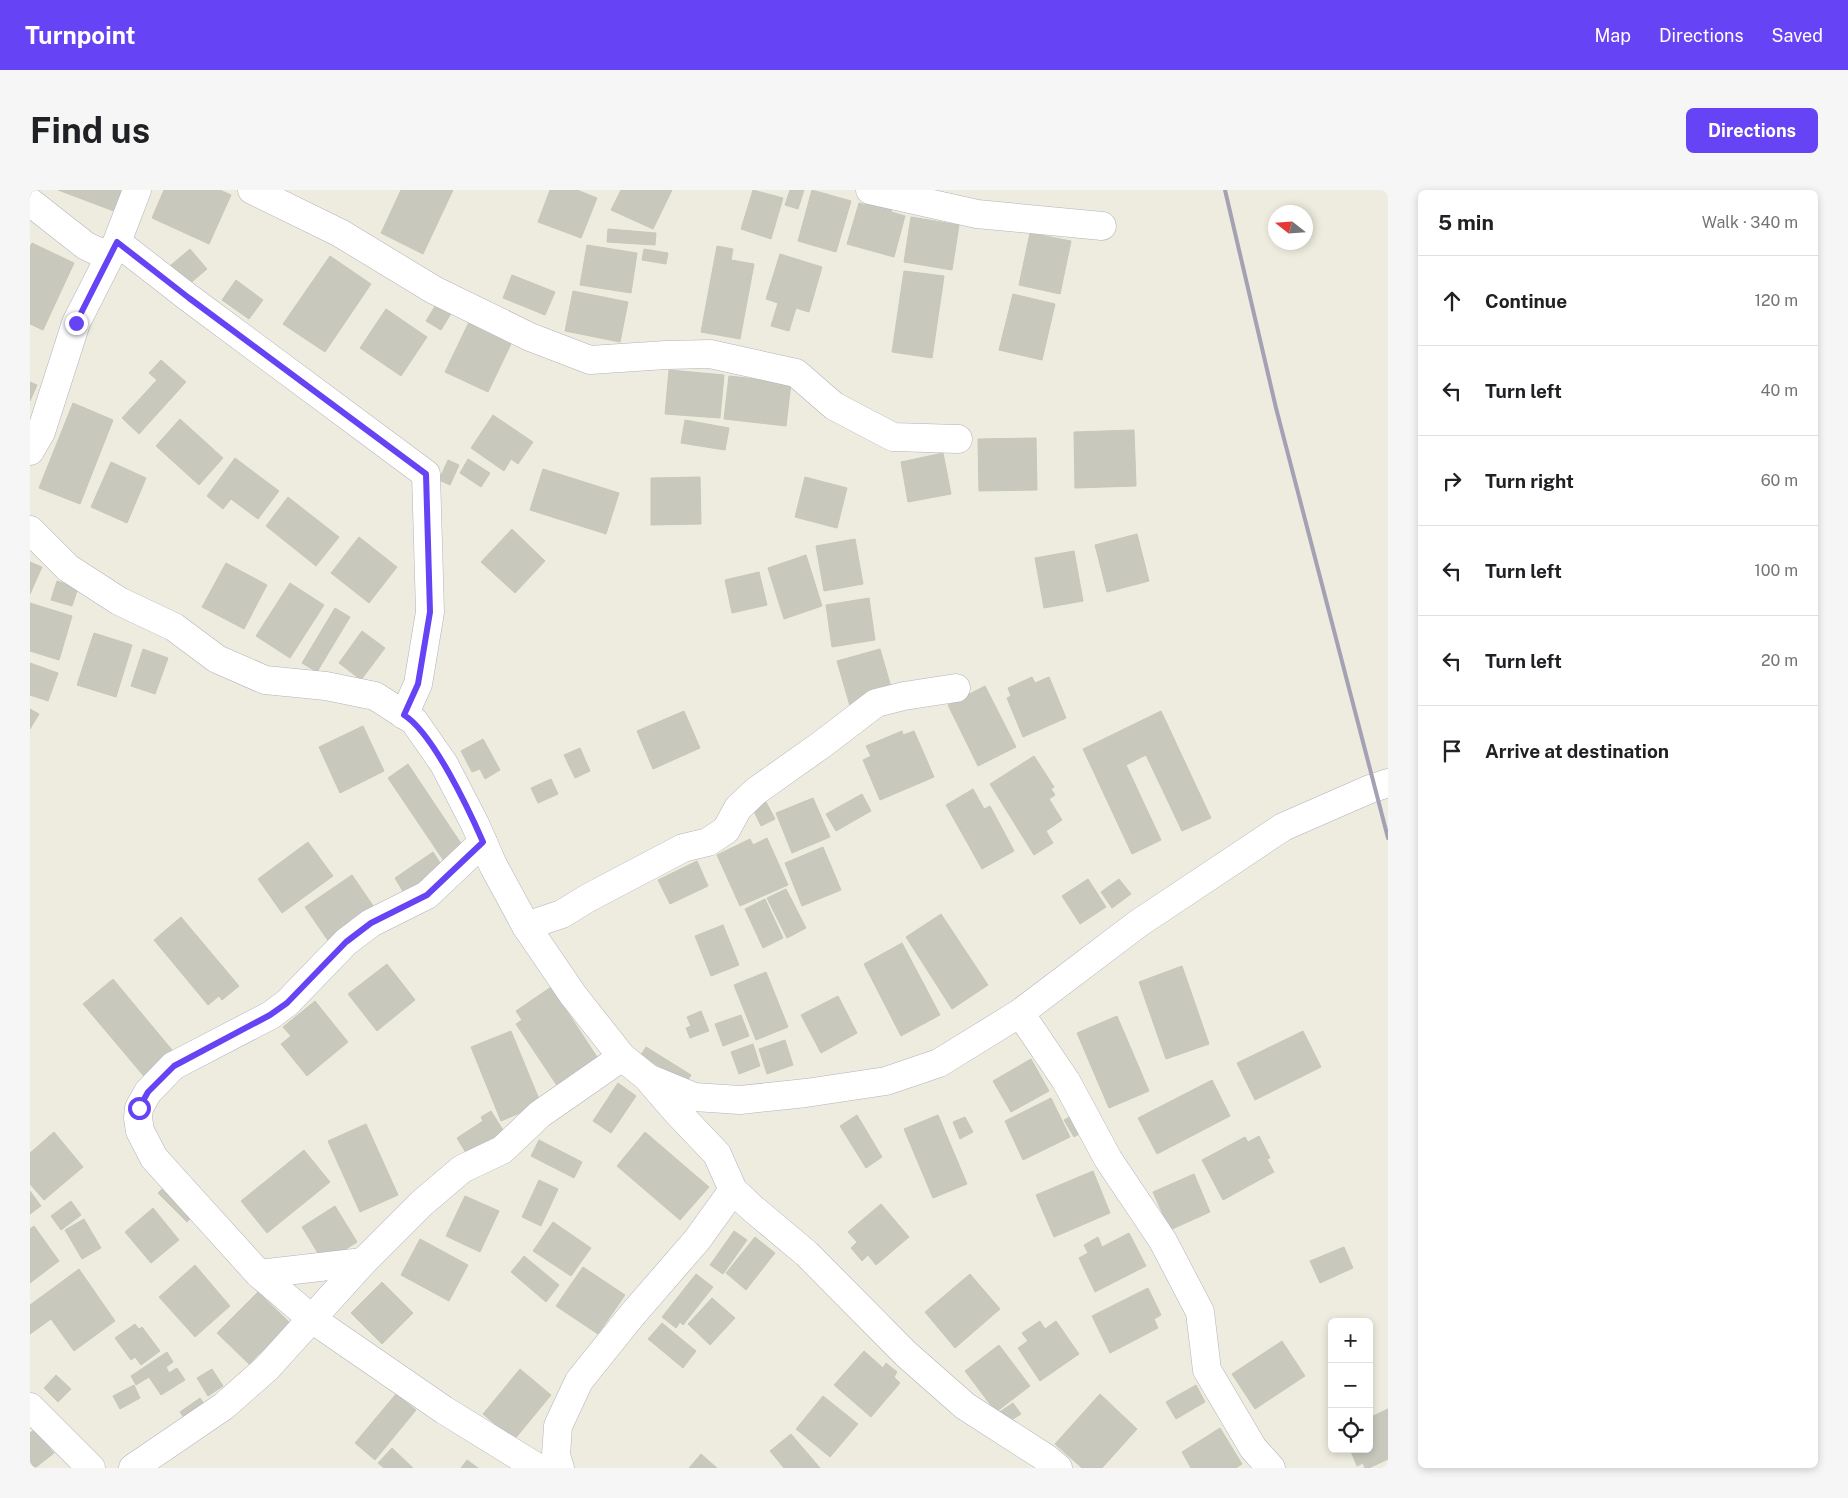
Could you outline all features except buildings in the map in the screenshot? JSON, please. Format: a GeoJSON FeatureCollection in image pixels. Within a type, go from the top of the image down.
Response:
{"type":"FeatureCollection","features":[{"type":"Feature","properties":{"kind":"street"},"geometry":{"type":"LineString","coordinates":[[30,451],[41,432],[76,323],[113,249],[137,190]]}},
{"type":"Feature","properties":{"kind":"street"},"geometry":{"type":"LineString","coordinates":[[252,190],[340,233],[434,290],[530,336],[590,360],[710,354],[796,373],[834,406],[893,437],[958,439]]}},
{"type":"Feature","properties":{"kind":"street"},"geometry":{"type":"LineString","coordinates":[[870,190],[977,214],[1102,226]]}},
{"type":"Feature","properties":{"kind":"street"},"geometry":{"type":"LineString","coordinates":[[30,202],[86,246],[113,249],[196,304],[426,474],[430,612],[418,684],[404,715]]}},
{"type":"Feature","properties":{"kind":"street"},"geometry":{"type":"LineString","coordinates":[[32,536],[68,568],[119,601],[174,627],[216,659],[265,680],[326,686],[375,696],[414,721],[444,764],[493,865],[526,926],[573,995],[622,1057],[648,1078],[716,1154],[733,1190],[808,1254],[906,1354],[965,1406],[1046,1458],[1058,1468]]}},
{"type":"Feature","properties":{"kind":"street"},"geometry":{"type":"LineString","coordinates":[[526,926],[562,914],[588,898],[683,848],[708,842],[726,830],[738,808],[756,790],[821,745],[876,703],[904,696],[956,688]]}},
{"type":"Feature","properties":{"kind":"street"},"geometry":{"type":"LineString","coordinates":[[648,1078],[694,1097],[740,1100],[806,1093],[886,1081],[939,1063],[1020,1013],[1139,923],[1283,827],[1388,783]]}},
{"type":"Feature","properties":{"kind":"street"},"geometry":{"type":"LineString","coordinates":[[483,842],[427,895],[371,923],[346,942],[287,1003],[270,1015],[174,1066],[148,1092],[139,1108],[140,1131],[154,1158],[259,1274],[312,1319],[444,1410],[538,1468]]}},
{"type":"Feature","properties":{"kind":"street"},"geometry":{"type":"LineString","coordinates":[[1020,1013],[1066,1080],[1108,1159],[1163,1241],[1200,1312],[1207,1370],[1252,1448],[1271,1468]]}},
{"type":"Feature","properties":{"kind":"street"},"geometry":{"type":"LineString","coordinates":[[133,1468],[224,1406],[267,1368],[364,1262],[422,1203],[462,1169],[502,1150],[540,1114],[622,1057]]}},
{"type":"Feature","properties":{"kind":"street"},"geometry":{"type":"LineString","coordinates":[[560,1468],[556,1455],[558,1426],[579,1381],[697,1240],[733,1190]]}},
{"type":"Feature","properties":{"kind":"street"},"geometry":{"type":"LineString","coordinates":[[259,1274],[364,1262]]}},
{"type":"Feature","properties":{"kind":"street"},"geometry":{"type":"LineString","coordinates":[[30,1407],[91,1468]]}},
{"type":"Feature","properties":{"kind":"railway"},"geometry":{"type":"LineString","coordinates":[[1225,190],[1276,408],[1388,838]]}},
{"type":"Feature","properties":{"kind":"route"},"geometry":{"type":"LineString","coordinates":[[76,323],[108,256],[117,242],[189,298],[426,474],[430,612],[418,684],[404,715],[414,721],[444,764],[483,842],[427,895],[371,923],[346,942],[287,1003],[240,1032],[174,1066],[148,1092],[139,1108]]}}]}
